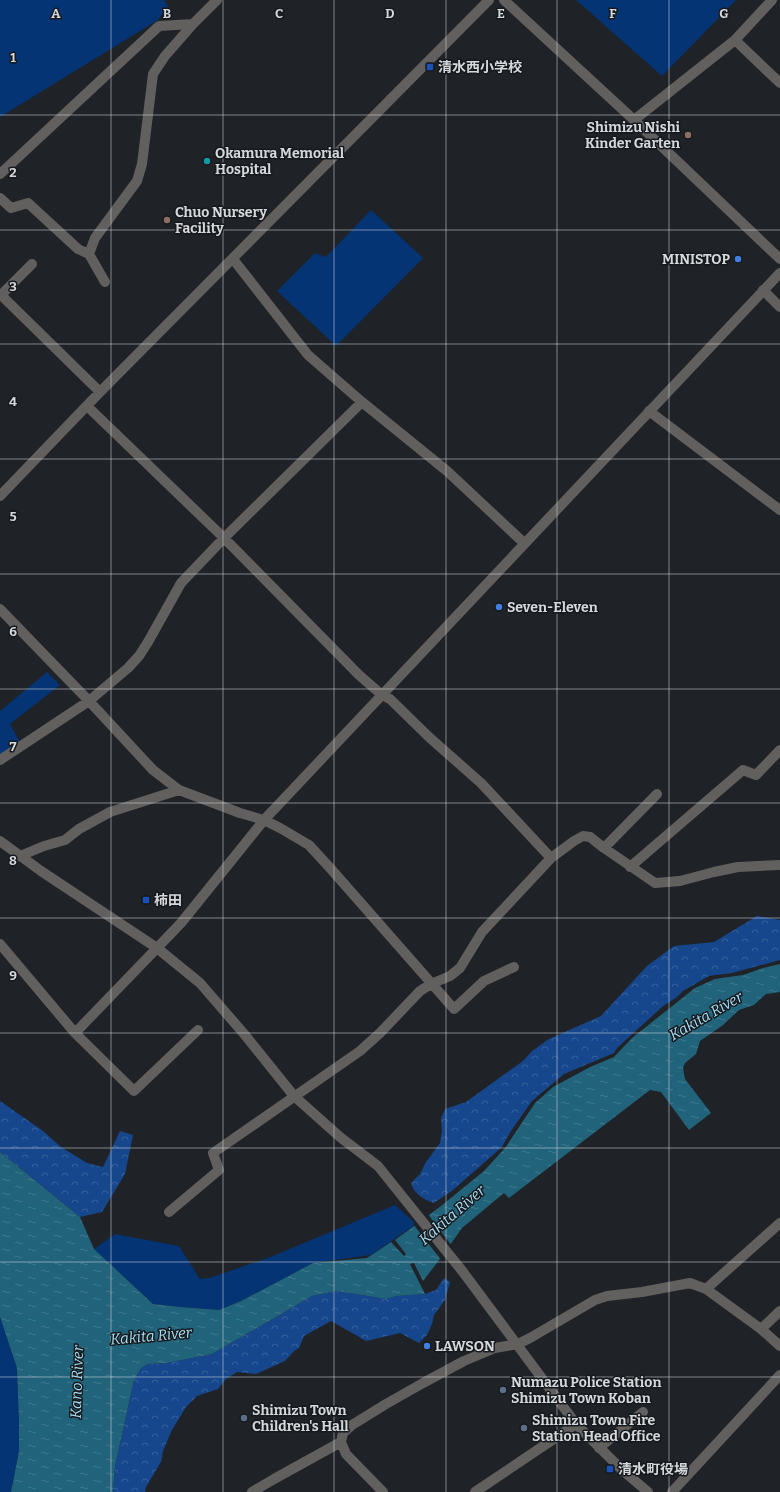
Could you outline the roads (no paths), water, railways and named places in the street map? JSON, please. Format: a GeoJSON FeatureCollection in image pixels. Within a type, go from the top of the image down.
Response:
{"type":"FeatureCollection","features":[{"type":"Feature","properties":{"kind":"street"},"geometry":{"type":"LineString","coordinates":[[89,254],[95,238],[137,181],[142,164],[153,74],[165,56],[193,24],[217,0]]}},
{"type":"Feature","properties":{"kind":"street"},"geometry":{"type":"LineString","coordinates":[[0,496],[100,392],[488,0]]}},
{"type":"Feature","properties":{"kind":"street"},"geometry":{"type":"LineString","coordinates":[[504,0],[634,120],[780,259]]}},
{"type":"Feature","properties":{"kind":"street"},"geometry":{"type":"LineString","coordinates":[[634,120],[735,40],[772,0]]}},
{"type":"Feature","properties":{"kind":"street"},"geometry":{"type":"LineString","coordinates":[[0,174],[159,26],[193,24]]}},
{"type":"Feature","properties":{"kind":"street"},"geometry":{"type":"LineString","coordinates":[[735,40],[780,83]]}},
{"type":"Feature","properties":{"kind":"street"},"geometry":{"type":"LineString","coordinates":[[0,198],[11,208],[28,203],[78,249],[89,254],[105,282]]}},
{"type":"Feature","properties":{"kind":"street"},"geometry":{"type":"LineString","coordinates":[[233,259],[308,355],[362,402],[447,471],[524,543]]}},
{"type":"Feature","properties":{"kind":"street"},"geometry":{"type":"LineString","coordinates":[[32,264],[0,294],[100,392]]}},
{"type":"Feature","properties":{"kind":"street"},"geometry":{"type":"LineString","coordinates":[[75,1033],[181,922],[264,820],[780,272]]}},
{"type":"Feature","properties":{"kind":"street"},"geometry":{"type":"LineString","coordinates":[[763,290],[780,306]]}},
{"type":"Feature","properties":{"kind":"street"},"geometry":{"type":"LineString","coordinates":[[0,760],[89,701],[128,668],[139,656],[181,583],[224,538],[362,402]]}},
{"type":"Feature","properties":{"kind":"street"},"geometry":{"type":"LineString","coordinates":[[87,406],[224,538],[353,670],[382,695],[390,699],[430,738],[481,783],[551,858]]}},
{"type":"Feature","properties":{"kind":"street"},"geometry":{"type":"LineString","coordinates":[[649,411],[780,510]]}},
{"type":"Feature","properties":{"kind":"street"},"geometry":{"type":"LineString","coordinates":[[0,609],[153,770],[179,790],[240,813],[264,820],[309,845],[454,1009],[484,981],[514,966]]}},
{"type":"Feature","properties":{"kind":"street"},"geometry":{"type":"LineString","coordinates":[[630,867],[743,770],[756,775],[780,750]]}},
{"type":"Feature","properties":{"kind":"street"},"geometry":{"type":"LineString","coordinates":[[20,856],[44,846],[65,840],[79,829],[110,812],[179,790]]}},
{"type":"Feature","properties":{"kind":"street"},"geometry":{"type":"LineString","coordinates":[[604,848],[657,794]]}},
{"type":"Feature","properties":{"kind":"street"},"geometry":{"type":"LineString","coordinates":[[169,1212],[219,1170],[213,1153],[360,1051],[380,1033],[420,991],[431,984],[450,976],[460,968],[482,932],[551,858],[574,841],[583,836],[590,837],[630,867],[655,883],[680,881],[738,867],[780,865]]}},
{"type":"Feature","properties":{"kind":"street"},"geometry":{"type":"LineString","coordinates":[[0,841],[157,948],[200,983],[245,1035],[294,1096],[340,1137],[378,1166],[454,1260],[518,1344],[576,1424],[621,1469],[648,1492]]}},
{"type":"Feature","properties":{"kind":"street"},"geometry":{"type":"LineString","coordinates":[[0,944],[75,1033],[134,1091],[198,1030]]}},
{"type":"Feature","properties":{"kind":"street"},"geometry":{"type":"LineString","coordinates":[[706,1289],[780,1223]]}},
{"type":"Feature","properties":{"kind":"street"},"geometry":{"type":"LineString","coordinates":[[383,1492],[346,1454],[342,1448],[341,1442],[343,1433],[352,1425],[423,1383],[464,1361],[495,1348],[518,1344],[602,1297],[642,1292],[690,1283],[706,1289],[761,1329],[780,1346]]}},
{"type":"Feature","properties":{"kind":"street"},"geometry":{"type":"LineString","coordinates":[[761,1329],[780,1311]]}},
{"type":"Feature","properties":{"kind":"street"},"geometry":{"type":"LineString","coordinates":[[672,1492],[780,1375]]}},
{"type":"Feature","properties":{"kind":"street"},"geometry":{"type":"LineString","coordinates":[[599,1448],[643,1412]]}},
{"type":"Feature","properties":{"kind":"street"},"geometry":{"type":"LineString","coordinates":[[475,1492],[576,1424]]}},
{"type":"Feature","properties":{"kind":"street"},"geometry":{"type":"LineString","coordinates":[[252,1492],[341,1442]]}},
{"type":"Feature","properties":{"kind":"water"},"geometry":{"type":"Polygon","coordinates":[[[780,964],[780,992],[766,994],[754,1005],[739,1010],[723,1025],[700,1041],[696,1054],[685,1063],[683,1068],[685,1079],[711,1113],[689,1130],[661,1092],[650,1090],[509,1198],[504,1193],[462,1228],[423,1281],[414,1263],[410,1264],[425,1294],[396,1296],[386,1299],[337,1291],[312,1296],[212,1354],[167,1363],[148,1364],[141,1368],[134,1380],[115,1466],[113,1492],[11,1492],[19,1451],[19,1422],[17,1368],[0,1317],[0,1152],[80,1217],[94,1249],[153,1304],[219,1310],[241,1301],[313,1263],[367,1258],[391,1242],[404,1256],[406,1254],[395,1240],[441,1206],[484,1171],[505,1148],[535,1103],[553,1087],[590,1067],[614,1057],[632,1038],[695,988],[715,979],[743,975],[780,964]]]}},
{"type":"Feature","properties":{"kind":"place","name":"清水西小学校"},"geometry":{"type":"Point","coordinates":[430,67]}},
{"type":"Feature","properties":{"kind":"place","name":"Shimizu Nishi Kinder Garten"},"geometry":{"type":"Point","coordinates":[688,135]}},
{"type":"Feature","properties":{"kind":"place","name":"Okamura Memorial Hospital"},"geometry":{"type":"Point","coordinates":[207,161]}},
{"type":"Feature","properties":{"kind":"place","name":"Chuo Nursery Facility"},"geometry":{"type":"Point","coordinates":[167,220]}},
{"type":"Feature","properties":{"kind":"place","name":"MINISTOP"},"geometry":{"type":"Point","coordinates":[738,259]}},
{"type":"Feature","properties":{"kind":"place","name":"Seven-Eleven"},"geometry":{"type":"Point","coordinates":[499,607]}},
{"type":"Feature","properties":{"kind":"place","name":"柿田"},"geometry":{"type":"Point","coordinates":[146,900]}},
{"type":"Feature","properties":{"kind":"place","name":"LAWSON"},"geometry":{"type":"Point","coordinates":[427,1346]}},
{"type":"Feature","properties":{"kind":"place","name":"Numazu Police Station Shimizu Town Koban"},"geometry":{"type":"Point","coordinates":[503,1390]}},
{"type":"Feature","properties":{"kind":"place","name":"Shimizu Town Children's Hall"},"geometry":{"type":"Point","coordinates":[244,1418]}},
{"type":"Feature","properties":{"kind":"place","name":"Shimizu Town Fire Station Head Office"},"geometry":{"type":"Point","coordinates":[524,1428]}},
{"type":"Feature","properties":{"kind":"place","name":"清水町役場"},"geometry":{"type":"Point","coordinates":[610,1469]}},
{"type":"Feature","properties":{"kind":"water label","name":"Kakita River"},"geometry":{"type":"Point","coordinates":[706,1016]}},
{"type":"Feature","properties":{"kind":"water label","name":"Kakita River"},"geometry":{"type":"Point","coordinates":[452,1215]}},
{"type":"Feature","properties":{"kind":"water label","name":"Kakita River"},"geometry":{"type":"Point","coordinates":[151,1336]}},
{"type":"Feature","properties":{"kind":"water label","name":"Kano River"},"geometry":{"type":"Point","coordinates":[77,1382]}}]}
